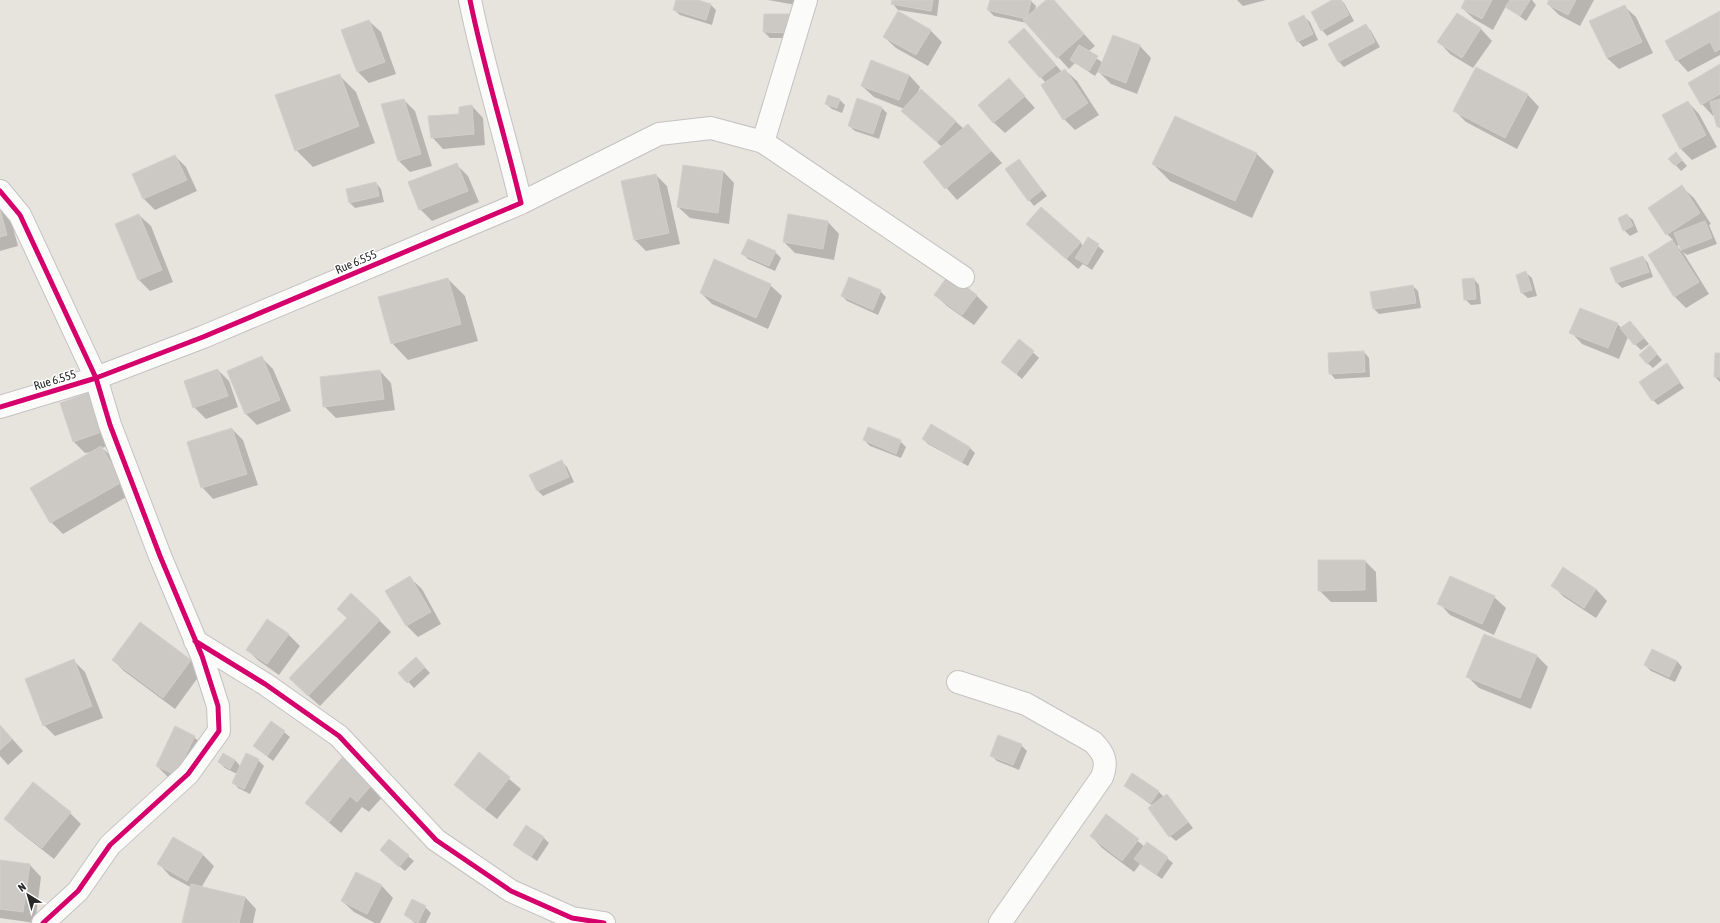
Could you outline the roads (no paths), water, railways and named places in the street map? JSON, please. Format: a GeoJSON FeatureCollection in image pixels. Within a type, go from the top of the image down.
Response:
{"type":"FeatureCollection","features":[{"type":"Feature","properties":{"kind":"street"},"geometry":{"type":"LineString","coordinates":[[470,0],[479,47],[493,102],[508,148],[521,203]]}},
{"type":"Feature","properties":{"kind":"street"},"geometry":{"type":"LineString","coordinates":[[763,142],[806,0]]}},
{"type":"Feature","properties":{"kind":"street","name":"Rue 6.555"},"geometry":{"type":"LineString","coordinates":[[0,407],[96,378],[203,337],[521,203],[659,134],[711,128],[763,142],[963,277]]}},
{"type":"Feature","properties":{"kind":"street"},"geometry":{"type":"LineString","coordinates":[[0,191],[20,215],[96,378],[110,425],[131,481],[196,641],[218,706],[219,731],[188,774],[110,845],[78,891],[43,923]]}},
{"type":"Feature","properties":{"kind":"street"},"geometry":{"type":"LineString","coordinates":[[196,641],[265,684],[339,736],[436,840],[511,891],[571,921],[604,923]]}},
{"type":"Feature","properties":{"kind":"street"},"geometry":{"type":"LineString","coordinates":[[958,682],[1026,704],[1093,742],[1102,751],[1105,761],[1105,769],[1102,777],[1000,923]]}}]}
